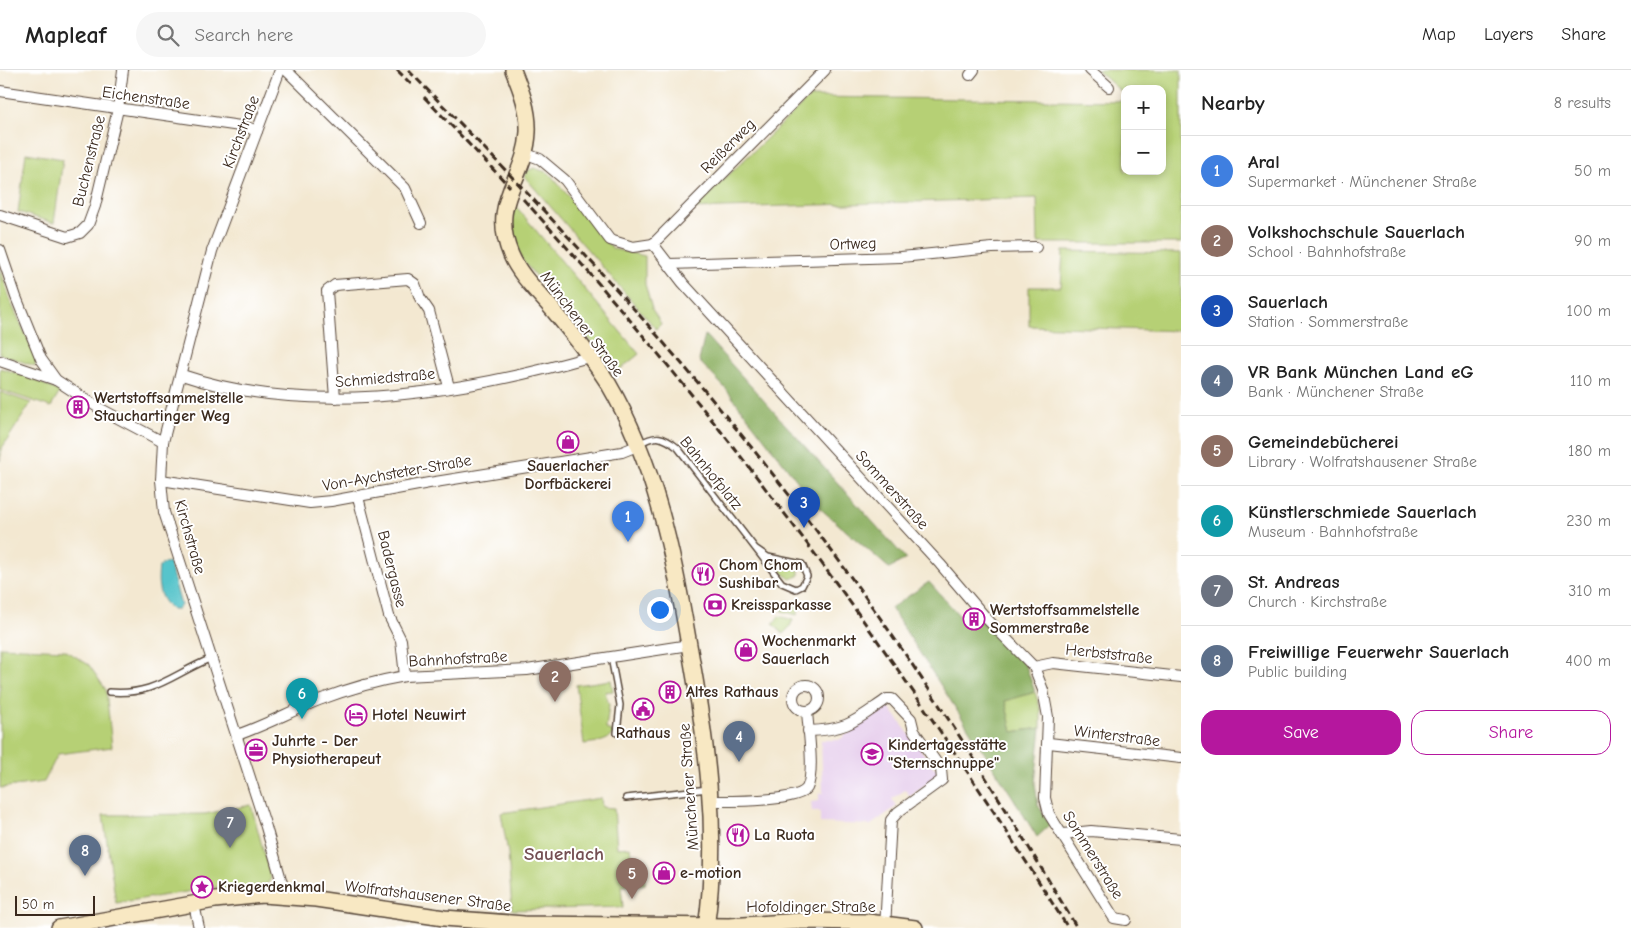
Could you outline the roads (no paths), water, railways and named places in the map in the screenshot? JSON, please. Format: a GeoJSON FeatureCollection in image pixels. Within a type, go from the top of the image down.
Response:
{"type":"FeatureCollection","features":[{"type":"Feature","properties":{"kind":"main road","name":"Münchener Straße"},"geometry":{"type":"LineString","coordinates":[[513,70],[527,112],[528,133],[524,153],[506,197],[503,211],[507,241],[512,256],[525,278],[608,383],[637,446],[661,512],[673,562],[703,724],[710,795],[710,887],[706,927]]}},
{"type":"Feature","properties":{"kind":"main road","name":"Wolfratshausener Straße"},"geometry":{"type":"LineString","coordinates":[[59,928],[88,925],[194,904],[253,896],[283,896],[479,924],[706,927]]}},
{"type":"Feature","properties":{"kind":"main road","name":"Hofoldinger Straße"},"geometry":{"type":"LineString","coordinates":[[706,927],[801,921],[915,928]]}},
{"type":"Feature","properties":{"kind":"street","name":"Buchenstraße"},"geometry":{"type":"LineString","coordinates":[[0,215],[66,237],[80,233],[88,224],[95,206],[118,109],[123,70]]}},
{"type":"Feature","properties":{"kind":"street","name":"Kirchstraße"},"geometry":{"type":"LineString","coordinates":[[280,70],[212,251],[182,375],[163,442],[161,480],[164,512],[237,735],[282,883],[283,896]]}},
{"type":"Feature","properties":{"kind":"street"},"geometry":{"type":"LineString","coordinates":[[286,70],[405,188],[421,223]]}},
{"type":"Feature","properties":{"kind":"street","name":"Reißerweg"},"geometry":{"type":"LineString","coordinates":[[653,244],[825,70]]}},
{"type":"Feature","properties":{"kind":"street"},"geometry":{"type":"LineString","coordinates":[[1090,70],[1109,87]]}},
{"type":"Feature","properties":{"kind":"street","name":"Eichenstraße"},"geometry":{"type":"LineString","coordinates":[[0,91],[247,127],[257,132]]}},
{"type":"Feature","properties":{"kind":"street"},"geometry":{"type":"LineString","coordinates":[[524,153],[540,159],[565,180],[610,240],[633,246],[653,244]]}},
{"type":"Feature","properties":{"kind":"street","name":"Sommerstraße"},"geometry":{"type":"LineString","coordinates":[[653,244],[683,283],[940,564],[986,618],[1034,666],[1046,703],[1049,743],[1045,798],[1049,814],[1114,918],[1126,920]]}},
{"type":"Feature","properties":{"kind":"street","name":"Ortweg"},"geometry":{"type":"LineString","coordinates":[[669,264],[901,257],[992,248],[1036,246]]}},
{"type":"Feature","properties":{"kind":"street"},"geometry":{"type":"LineString","coordinates":[[0,250],[16,297],[41,359],[56,380]]}},
{"type":"Feature","properties":{"kind":"street"},"geometry":{"type":"LineString","coordinates":[[334,398],[327,291],[335,285],[408,279],[413,281],[429,311],[449,387]]}},
{"type":"Feature","properties":{"kind":"street","name":"Schmiedstraße"},"geometry":{"type":"LineString","coordinates":[[182,375],[231,389],[334,398],[378,396],[449,387],[551,367],[589,357]]}},
{"type":"Feature","properties":{"kind":"street"},"geometry":{"type":"LineString","coordinates":[[0,362],[56,380],[99,408],[163,442]]}},
{"type":"Feature","properties":{"kind":"street","name":"Von-Aychsteter-Straße"},"geometry":{"type":"LineString","coordinates":[[161,480],[310,503],[358,497],[429,483],[622,452],[637,446]]}},
{"type":"Feature","properties":{"kind":"street","name":"Badergasse"},"geometry":{"type":"LineString","coordinates":[[358,497],[389,616],[401,640],[405,676]]}},
{"type":"Feature","properties":{"kind":"street","name":"Bahnhofstraße"},"geometry":{"type":"LineString","coordinates":[[237,735],[267,725],[310,704],[360,685],[405,676],[527,670],[689,645]]}},
{"type":"Feature","properties":{"kind":"street","name":"Herbststraße"},"geometry":{"type":"LineString","coordinates":[[1034,666],[1053,663],[1181,677]]}},
{"type":"Feature","properties":{"kind":"street"},"geometry":{"type":"LineString","coordinates":[[808,731],[833,730],[845,727],[887,700],[892,699],[911,719],[914,731],[941,769],[942,780],[898,812],[891,820],[885,926]]}},
{"type":"Feature","properties":{"kind":"street"},"geometry":{"type":"LineString","coordinates":[[710,795],[776,798],[801,794],[809,780],[807,711]]}},
{"type":"Feature","properties":{"kind":"street","name":"Winterstraße"},"geometry":{"type":"LineString","coordinates":[[1049,743],[1181,758]]}},
{"type":"Feature","properties":{"kind":"street"},"geometry":{"type":"LineString","coordinates":[[1063,834],[1091,830],[1181,839]]}},
{"type":"Feature","properties":{"kind":"street"},"geometry":{"type":"LineString","coordinates":[[194,904],[199,928]]}},
{"type":"Feature","properties":{"kind":"lane","name":"Bahnhofplatz"},"geometry":{"type":"LineString","coordinates":[[637,446],[658,436],[678,448],[755,548],[782,583],[796,589],[806,581],[806,569],[802,564],[768,557],[755,548]]}},
{"type":"Feature","properties":{"kind":"lane"},"geometry":{"type":"LineString","coordinates":[[611,657],[620,705],[617,733]]}},
{"type":"Feature","properties":{"kind":"lane"},"geometry":{"type":"LineString","coordinates":[[109,692],[126,693],[154,688],[188,667],[212,658]]}},
{"type":"Feature","properties":{"kind":"lane"},"geometry":{"type":"LineString","coordinates":[[626,798],[710,795]]}},
{"type":"Feature","properties":{"kind":"water"},"geometry":{"type":"Polygon","coordinates":[[[169,562],[181,605],[178,609],[171,609],[167,605],[159,590],[159,567],[169,562]]]}},
{"type":"Feature","properties":{"kind":"railway"},"geometry":{"type":"LineString","coordinates":[[397,70],[411,84]]}},
{"type":"Feature","properties":{"kind":"railway"},"geometry":{"type":"LineString","coordinates":[[408,70],[514,179],[618,291],[717,406],[812,525],[883,622],[951,722],[1077,928]]}},
{"type":"Feature","properties":{"kind":"railway"},"geometry":{"type":"LineString","coordinates":[[424,97],[510,187]]}},
{"type":"Feature","properties":{"kind":"railway"},"geometry":{"type":"LineString","coordinates":[[523,199],[599,284],[744,460],[879,643],[944,737],[1068,928]]}},
{"type":"Feature","properties":{"kind":"place","name":"Wertstoffsammelstelle Stauchartinger Weg"},"geometry":{"type":"Point","coordinates":[78,407]}},
{"type":"Feature","properties":{"kind":"place","name":"Sauerlacher Dorfbäckerei"},"geometry":{"type":"Point","coordinates":[568,442]}},
{"type":"Feature","properties":{"kind":"place","name":"Sauerlach"},"geometry":{"type":"Point","coordinates":[804,528]}},
{"type":"Feature","properties":{"kind":"place","name":"Aral"},"geometry":{"type":"Point","coordinates":[628,542]}},
{"type":"Feature","properties":{"kind":"place","name":"Chom Chom Sushibar"},"geometry":{"type":"Point","coordinates":[703,574]}},
{"type":"Feature","properties":{"kind":"place","name":"Kreissparkasse"},"geometry":{"type":"Point","coordinates":[715,605]}},
{"type":"Feature","properties":{"kind":"place","name":"Wertstoffsammelstelle Sommerstraße"},"geometry":{"type":"Point","coordinates":[974,619]}},
{"type":"Feature","properties":{"kind":"place","name":"Wochenmarkt Sauerlach"},"geometry":{"type":"Point","coordinates":[746,650]}},
{"type":"Feature","properties":{"kind":"place","name":"Altes Rathaus"},"geometry":{"type":"Point","coordinates":[670,692]}},
{"type":"Feature","properties":{"kind":"place","name":"Volkshochschule Sauerlach"},"geometry":{"type":"Point","coordinates":[555,702]}},
{"type":"Feature","properties":{"kind":"place","name":"Rathaus"},"geometry":{"type":"Point","coordinates":[643,709]}},
{"type":"Feature","properties":{"kind":"place","name":"Hotel Neuwirt"},"geometry":{"type":"Point","coordinates":[356,715]}},
{"type":"Feature","properties":{"kind":"place","name":"Künstlerschmiede Sauerlach"},"geometry":{"type":"Point","coordinates":[302,719]}},
{"type":"Feature","properties":{"kind":"place","name":"Juhrte - Der Physiotherapeut"},"geometry":{"type":"Point","coordinates":[256,750]}},
{"type":"Feature","properties":{"kind":"place","name":"Kindertagesstätte \"Sternschnuppe\""},"geometry":{"type":"Point","coordinates":[872,754]}},
{"type":"Feature","properties":{"kind":"place","name":"VR Bank München Land eG"},"geometry":{"type":"Point","coordinates":[739,762]}},
{"type":"Feature","properties":{"kind":"place","name":"La Ruota"},"geometry":{"type":"Point","coordinates":[738,835]}},
{"type":"Feature","properties":{"kind":"place","name":"St. Andreas"},"geometry":{"type":"Point","coordinates":[230,848]}},
{"type":"Feature","properties":{"kind":"place","name":"e-motion"},"geometry":{"type":"Point","coordinates":[664,873]}},
{"type":"Feature","properties":{"kind":"place","name":"Freiwillige Feuerwehr Sauerlach"},"geometry":{"type":"Point","coordinates":[85,876]}},
{"type":"Feature","properties":{"kind":"place","name":"Kriegerdenkmal"},"geometry":{"type":"Point","coordinates":[202,887]}},
{"type":"Feature","properties":{"kind":"place","name":"Gemeindebücherei"},"geometry":{"type":"Point","coordinates":[632,899]}},
{"type":"Feature","properties":{"kind":"district","name":"Sauerlach"},"geometry":{"type":"Point","coordinates":[564,854]}}]}
